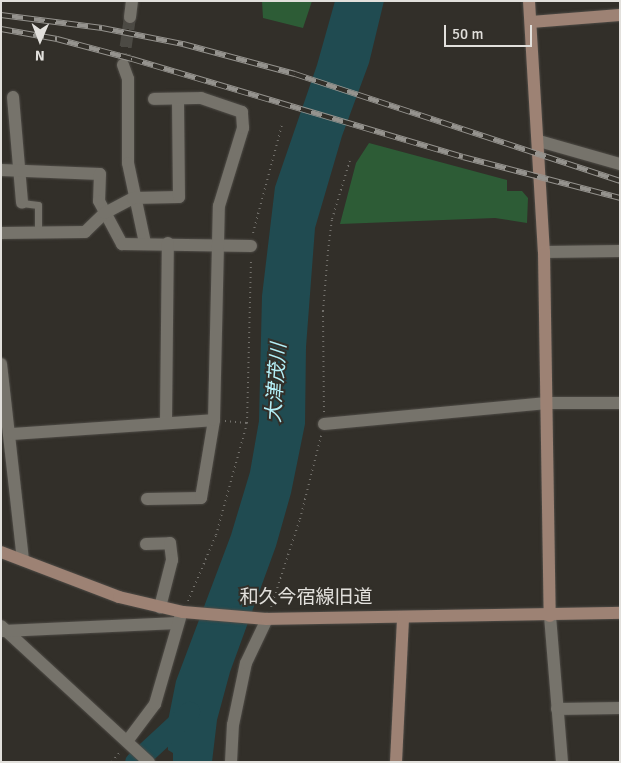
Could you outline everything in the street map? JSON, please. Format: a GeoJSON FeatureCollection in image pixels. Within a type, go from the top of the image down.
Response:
{"type":"FeatureCollection","features":[{"type":"Feature","properties":{"kind":"street"},"geometry":{"type":"LineString","coordinates":[[130,17],[132,1]]}},
{"type":"Feature","properties":{"kind":"street"},"geometry":{"type":"LineString","coordinates":[[529,1],[539,141],[544,252],[550,616],[562,762]]}},
{"type":"Feature","properties":{"kind":"street"},"geometry":{"type":"LineString","coordinates":[[531,22],[620,15]]}},
{"type":"Feature","properties":{"kind":"street"},"geometry":{"type":"LineString","coordinates":[[123,65],[128,79],[128,163],[133,198],[146,243]]}},
{"type":"Feature","properties":{"kind":"street"},"geometry":{"type":"LineString","coordinates":[[13,97],[22,203]]}},
{"type":"Feature","properties":{"kind":"street"},"geometry":{"type":"LineString","coordinates":[[147,499],[201,498],[203,477],[209,463],[210,432],[214,420],[219,246],[218,206],[243,128],[242,112],[201,98],[154,99]]}},
{"type":"Feature","properties":{"kind":"street"},"geometry":{"type":"LineString","coordinates":[[1,233],[85,232],[105,212],[133,198],[179,198],[178,99]]}},
{"type":"Feature","properties":{"kind":"street"},"geometry":{"type":"LineString","coordinates":[[539,141],[620,164]]}},
{"type":"Feature","properties":{"kind":"street"},"geometry":{"type":"LineString","coordinates":[[1,170],[100,174],[99,201],[122,244],[168,243],[251,246]]}},
{"type":"Feature","properties":{"kind":"street"},"geometry":{"type":"LineString","coordinates":[[166,421],[168,243]]}},
{"type":"Feature","properties":{"kind":"street"},"geometry":{"type":"LineString","coordinates":[[544,252],[620,251]]}},
{"type":"Feature","properties":{"kind":"street"},"geometry":{"type":"LineString","coordinates":[[1,364],[11,434],[23,560]]}},
{"type":"Feature","properties":{"kind":"street"},"geometry":{"type":"LineString","coordinates":[[324,424],[547,403],[620,403]]}},
{"type":"Feature","properties":{"kind":"street"},"geometry":{"type":"LineString","coordinates":[[11,434],[166,421],[214,420]]}},
{"type":"Feature","properties":{"kind":"street"},"geometry":{"type":"LineString","coordinates":[[146,544],[170,543],[172,560],[160,607]]}},
{"type":"Feature","properties":{"kind":"street","name":"和久今宿線旧道"},"geometry":{"type":"LineString","coordinates":[[1,552],[119,597],[160,607],[180,618],[268,619],[620,614]]}},
{"type":"Feature","properties":{"kind":"street"},"geometry":{"type":"LineString","coordinates":[[396,762],[403,617]]}},
{"type":"Feature","properties":{"kind":"street"},"geometry":{"type":"LineString","coordinates":[[3,630],[180,618],[155,704],[128,740]]}},
{"type":"Feature","properties":{"kind":"street"},"geometry":{"type":"LineString","coordinates":[[231,762],[233,725],[246,663],[268,619]]}},
{"type":"Feature","properties":{"kind":"street"},"geometry":{"type":"LineString","coordinates":[[3,630],[128,740],[148,762]]}},
{"type":"Feature","properties":{"kind":"street"},"geometry":{"type":"LineString","coordinates":[[557,709],[620,708]]}},
{"type":"Feature","properties":{"kind":"lane"},"geometry":{"type":"LineString","coordinates":[[22,203],[38,205],[38,233]]}},
{"type":"Feature","properties":{"kind":"path"},"geometry":{"type":"LineString","coordinates":[[180,618],[216,535],[248,423],[251,246],[282,124]]}},
{"type":"Feature","properties":{"kind":"path"},"geometry":{"type":"LineString","coordinates":[[268,619],[300,519],[324,424],[323,311],[328,251],[332,219],[350,160]]}},
{"type":"Feature","properties":{"kind":"path"},"geometry":{"type":"LineString","coordinates":[[214,420],[248,423]]}},
{"type":"Feature","properties":{"kind":"green space"},"geometry":{"type":"Polygon","coordinates":[[[262,1],[312,1],[303,28],[263,18],[262,1]]]}},
{"type":"Feature","properties":{"kind":"green space"},"geometry":{"type":"Polygon","coordinates":[[[369,143],[507,180],[507,191],[522,191],[528,198],[527,223],[495,218],[340,224],[356,163],[369,143]]]}},
{"type":"Feature","properties":{"kind":"water","name":"大津茂川"},"geometry":{"type":"Polygon","coordinates":[[[335,1],[384,1],[369,63],[342,136],[315,228],[306,347],[305,424],[291,493],[276,546],[230,672],[217,720],[212,762],[173,762],[173,753],[168,750],[167,726],[176,681],[231,535],[250,472],[259,421],[262,296],[275,187],[317,65],[335,1]]]}},
{"type":"Feature","properties":{"kind":"waterway"},"geometry":{"type":"LineString","coordinates":[[135,762],[189,712]]}},
{"type":"Feature","properties":{"kind":"tunnel"},"geometry":{"type":"LineString","coordinates":[[123,65],[130,17]]}},
{"type":"Feature","properties":{"kind":"railway"},"geometry":{"type":"LineString","coordinates":[[1,15],[102,28],[183,44],[295,74],[620,181]]}},
{"type":"Feature","properties":{"kind":"railway"},"geometry":{"type":"LineString","coordinates":[[1,29],[57,39],[132,59],[463,157],[620,198]]}}]}
